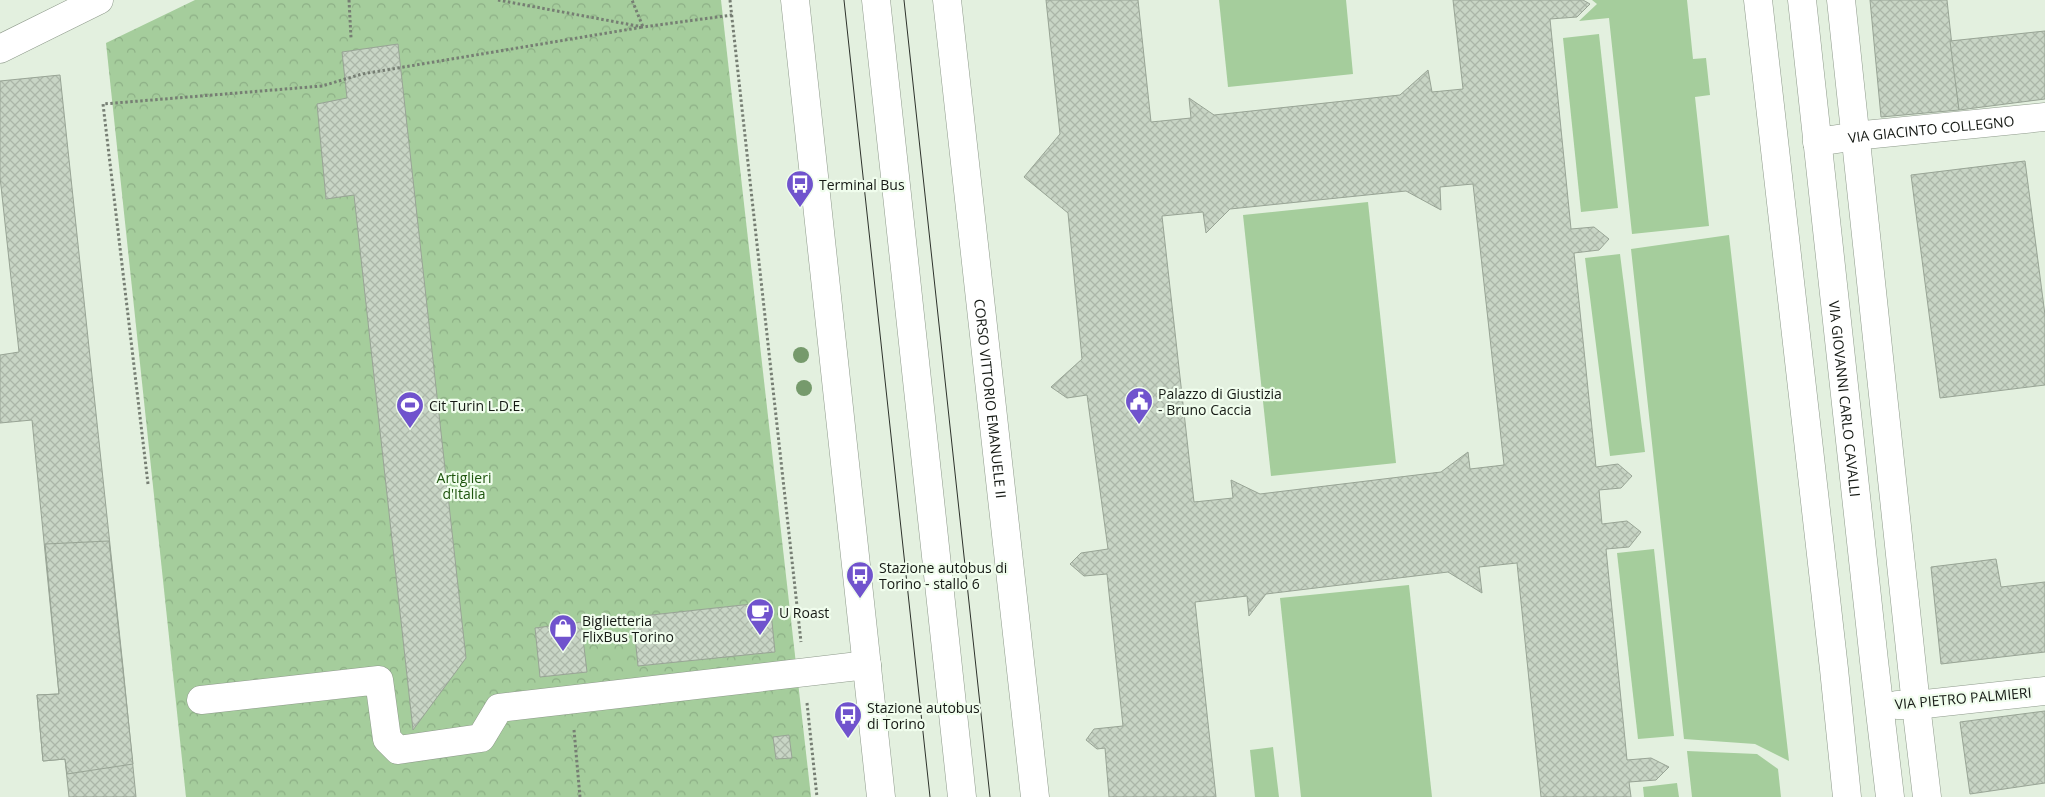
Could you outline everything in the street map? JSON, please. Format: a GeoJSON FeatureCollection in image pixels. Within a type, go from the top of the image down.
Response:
{"type":"FeatureCollection","features":[{"type":"Feature","properties":{"kind":"street"},"geometry":{"type":"LineString","coordinates":[[0,49],[99,0]]}},
{"type":"Feature","properties":{"kind":"street"},"geometry":{"type":"LineString","coordinates":[[795,0],[881,797]]}},
{"type":"Feature","properties":{"kind":"street"},"geometry":{"type":"LineString","coordinates":[[876,0],[962,797]]}},
{"type":"Feature","properties":{"kind":"street","name":"CORSO VITTORIO EMANUELE II"},"geometry":{"type":"LineString","coordinates":[[947,0],[1035,797]]}},
{"type":"Feature","properties":{"kind":"street"},"geometry":{"type":"LineString","coordinates":[[1758,0],[1847,797]]}},
{"type":"Feature","properties":{"kind":"street","name":"VIA GIOVANNI CARLO CAVALLI"},"geometry":{"type":"LineString","coordinates":[[1802,0],[1890,795]]}},
{"type":"Feature","properties":{"kind":"street"},"geometry":{"type":"LineString","coordinates":[[1841,0],[1927,797]]}},
{"type":"Feature","properties":{"kind":"street","name":"VIA GIACINTO COLLEGNO"},"geometry":{"type":"LineString","coordinates":[[1817,142],[1856,136],[2045,117]]}},
{"type":"Feature","properties":{"kind":"street"},"geometry":{"type":"LineString","coordinates":[[1786,241],[1828,236]]}},
{"type":"Feature","properties":{"kind":"street"},"geometry":{"type":"LineString","coordinates":[[1811,469],[1853,471]]}},
{"type":"Feature","properties":{"kind":"street"},"geometry":{"type":"LineString","coordinates":[[201,700],[379,680],[388,739],[398,750],[481,738],[499,708],[867,665]]}},
{"type":"Feature","properties":{"kind":"street","name":"VIA PIETRO PALMIERI"},"geometry":{"type":"LineString","coordinates":[[1880,706],[1916,705],[2045,690]]}},
{"type":"Feature","properties":{"kind":"street"},"geometry":{"type":"LineString","coordinates":[[1861,797],[1890,795]]}},
{"type":"Feature","properties":{"kind":"path"},"geometry":{"type":"LineString","coordinates":[[349,0],[352,38]]}},
{"type":"Feature","properties":{"kind":"path"},"geometry":{"type":"LineString","coordinates":[[498,0],[644,27]]}},
{"type":"Feature","properties":{"kind":"path"},"geometry":{"type":"LineString","coordinates":[[632,0],[644,27]]}},
{"type":"Feature","properties":{"kind":"path"},"geometry":{"type":"LineString","coordinates":[[730,0],[817,797]]}},
{"type":"Feature","properties":{"kind":"path"},"geometry":{"type":"LineString","coordinates":[[148,484],[103,104],[322,86],[362,74],[644,27],[732,15]]}},
{"type":"Feature","properties":{"kind":"path"},"geometry":{"type":"LineString","coordinates":[[571,700],[580,797]]}},
{"type":"Feature","properties":{"kind":"green space","name":"Artiglieri d'Italia"},"geometry":{"type":"Polygon","coordinates":[[[195,0],[721,0],[811,797],[186,797],[106,43],[195,0]]]}},
{"type":"Feature","properties":{"kind":"green space"},"geometry":{"type":"Polygon","coordinates":[[[1219,0],[1346,0],[1353,74],[1228,87],[1219,0]]]}},
{"type":"Feature","properties":{"kind":"green space"},"geometry":{"type":"Polygon","coordinates":[[[1592,0],[1687,0],[1693,59],[1706,58],[1710,95],[1695,97],[1709,226],[1632,234],[1609,18],[1579,21],[1597,4],[1592,0]]]}},
{"type":"Feature","properties":{"kind":"green space"},"geometry":{"type":"Polygon","coordinates":[[[1599,34],[1618,208],[1581,212],[1563,38],[1599,34]]]}},
{"type":"Feature","properties":{"kind":"green space"},"geometry":{"type":"Polygon","coordinates":[[[1368,202],[1396,463],[1271,476],[1243,215],[1368,202]]]}},
{"type":"Feature","properties":{"kind":"green space"},"geometry":{"type":"Polygon","coordinates":[[[1729,235],[1789,761],[1755,744],[1684,739],[1631,249],[1729,235]]]}},
{"type":"Feature","properties":{"kind":"green space"},"geometry":{"type":"Polygon","coordinates":[[[1620,254],[1645,452],[1610,456],[1585,258],[1620,254]]]}},
{"type":"Feature","properties":{"kind":"green space"},"geometry":{"type":"Polygon","coordinates":[[[1654,549],[1674,736],[1638,739],[1617,553],[1654,549]]]}},
{"type":"Feature","properties":{"kind":"green space"},"geometry":{"type":"Polygon","coordinates":[[[1409,585],[1432,797],[1301,797],[1280,598],[1409,585]]]}},
{"type":"Feature","properties":{"kind":"green space"},"geometry":{"type":"Polygon","coordinates":[[[1273,747],[1279,797],[1255,797],[1250,750],[1273,747]]]}},
{"type":"Feature","properties":{"kind":"green space"},"geometry":{"type":"Polygon","coordinates":[[[1687,751],[1757,754],[1778,769],[1781,797],[1692,797],[1687,751]]]}},
{"type":"Feature","properties":{"kind":"green space"},"geometry":{"type":"Polygon","coordinates":[[[1677,783],[1679,797],[1644,797],[1643,787],[1677,783]]]}},
{"type":"Feature","properties":{"kind":"building","name":"Palazzo di Giustizia - Bruno Caccia"},"geometry":{"type":"Polygon","coordinates":[[[1046,0],[1138,0],[1151,122],[1191,118],[1189,98],[1214,115],[1400,95],[1428,70],[1432,92],[1463,89],[1453,0],[1583,0],[1590,4],[1577,17],[1550,19],[1571,229],[1594,227],[1609,239],[1599,250],[1574,253],[1596,467],[1618,464],[1632,476],[1621,488],[1599,490],[1602,524],[1627,521],[1641,532],[1629,547],[1606,549],[1627,760],[1651,758],[1669,767],[1656,780],[1629,782],[1631,797],[1541,797],[1517,563],[1479,567],[1482,593],[1448,572],[1266,594],[1249,616],[1247,596],[1195,602],[1216,797],[1109,797],[1105,748],[1097,749],[1086,740],[1094,729],[1123,726],[1107,574],[1084,576],[1070,564],[1081,553],[1108,549],[1087,395],[1067,398],[1051,387],[1082,359],[1068,213],[1024,177],[1060,134],[1046,0]],[[1473,184],[1440,187],[1441,210],[1406,191],[1230,209],[1206,233],[1203,212],[1162,216],[1194,502],[1233,498],[1231,480],[1260,494],[1441,472],[1468,452],[1470,469],[1504,465],[1473,184]]]}},
{"type":"Feature","properties":{"kind":"building"},"geometry":{"type":"Polygon","coordinates":[[[1870,0],[1947,0],[1959,110],[1881,117],[1870,0]]]}},
{"type":"Feature","properties":{"kind":"building"},"geometry":{"type":"Polygon","coordinates":[[[2045,31],[2045,99],[1959,110],[1950,41],[2045,31]]]}},
{"type":"Feature","properties":{"kind":"building","name":"Cit Turin L.D.E."},"geometry":{"type":"Polygon","coordinates":[[[398,44],[466,658],[413,730],[354,195],[326,199],[317,104],[347,98],[342,52],[398,44]]]}},
{"type":"Feature","properties":{"kind":"building"},"geometry":{"type":"Polygon","coordinates":[[[60,75],[136,797],[69,797],[65,759],[43,761],[37,695],[59,694],[32,420],[0,423],[0,355],[19,352],[0,177],[0,81],[60,75]]]}},
{"type":"Feature","properties":{"kind":"building"},"geometry":{"type":"Polygon","coordinates":[[[2025,161],[2045,315],[2045,385],[1940,398],[1911,175],[2025,161]]]}},
{"type":"Feature","properties":{"kind":"building"},"geometry":{"type":"Polygon","coordinates":[[[109,541],[133,764],[67,774],[65,759],[43,761],[37,695],[59,694],[45,544],[109,541]]]}},
{"type":"Feature","properties":{"kind":"building"},"geometry":{"type":"Polygon","coordinates":[[[1996,559],[2001,587],[2045,582],[2045,652],[1941,664],[1931,567],[1996,559]]]}},
{"type":"Feature","properties":{"kind":"building"},"geometry":{"type":"Polygon","coordinates":[[[770,602],[775,652],[638,666],[633,617],[770,602]]]}},
{"type":"Feature","properties":{"kind":"building"},"geometry":{"type":"Polygon","coordinates":[[[581,622],[587,672],[540,677],[535,628],[581,622]]]}},
{"type":"Feature","properties":{"kind":"building"},"geometry":{"type":"Polygon","coordinates":[[[2045,711],[2045,783],[1970,794],[1960,722],[2045,711]]]}},
{"type":"Feature","properties":{"kind":"building"},"geometry":{"type":"Polygon","coordinates":[[[789,735],[792,758],[776,759],[773,737],[789,735]]]}},
{"type":"Feature","properties":{"kind":"tram line"},"geometry":{"type":"LineString","coordinates":[[844,0],[930,797]]}},
{"type":"Feature","properties":{"kind":"tram line"},"geometry":{"type":"LineString","coordinates":[[904,0],[990,797]]}},
{"type":"Feature","properties":{"kind":"place","name":"Terminal Bus"},"geometry":{"type":"Point","coordinates":[800,208]}},
{"type":"Feature","properties":{"kind":"place","name":"Palazzo di Giustizia - Bruno Caccia"},"geometry":{"type":"Point","coordinates":[1139,425]}},
{"type":"Feature","properties":{"kind":"place","name":"Cit Turin L.D.E."},"geometry":{"type":"Point","coordinates":[410,429]}},
{"type":"Feature","properties":{"kind":"place","name":"Stazione autobus di Torino - stallo 6"},"geometry":{"type":"Point","coordinates":[860,599]}},
{"type":"Feature","properties":{"kind":"place","name":"U Roast"},"geometry":{"type":"Point","coordinates":[760,636]}},
{"type":"Feature","properties":{"kind":"place","name":"Biglietteria FlixBus Torino"},"geometry":{"type":"Point","coordinates":[563,652]}},
{"type":"Feature","properties":{"kind":"place","name":"Stazione autobus di Torino"},"geometry":{"type":"Point","coordinates":[848,739]}}]}
